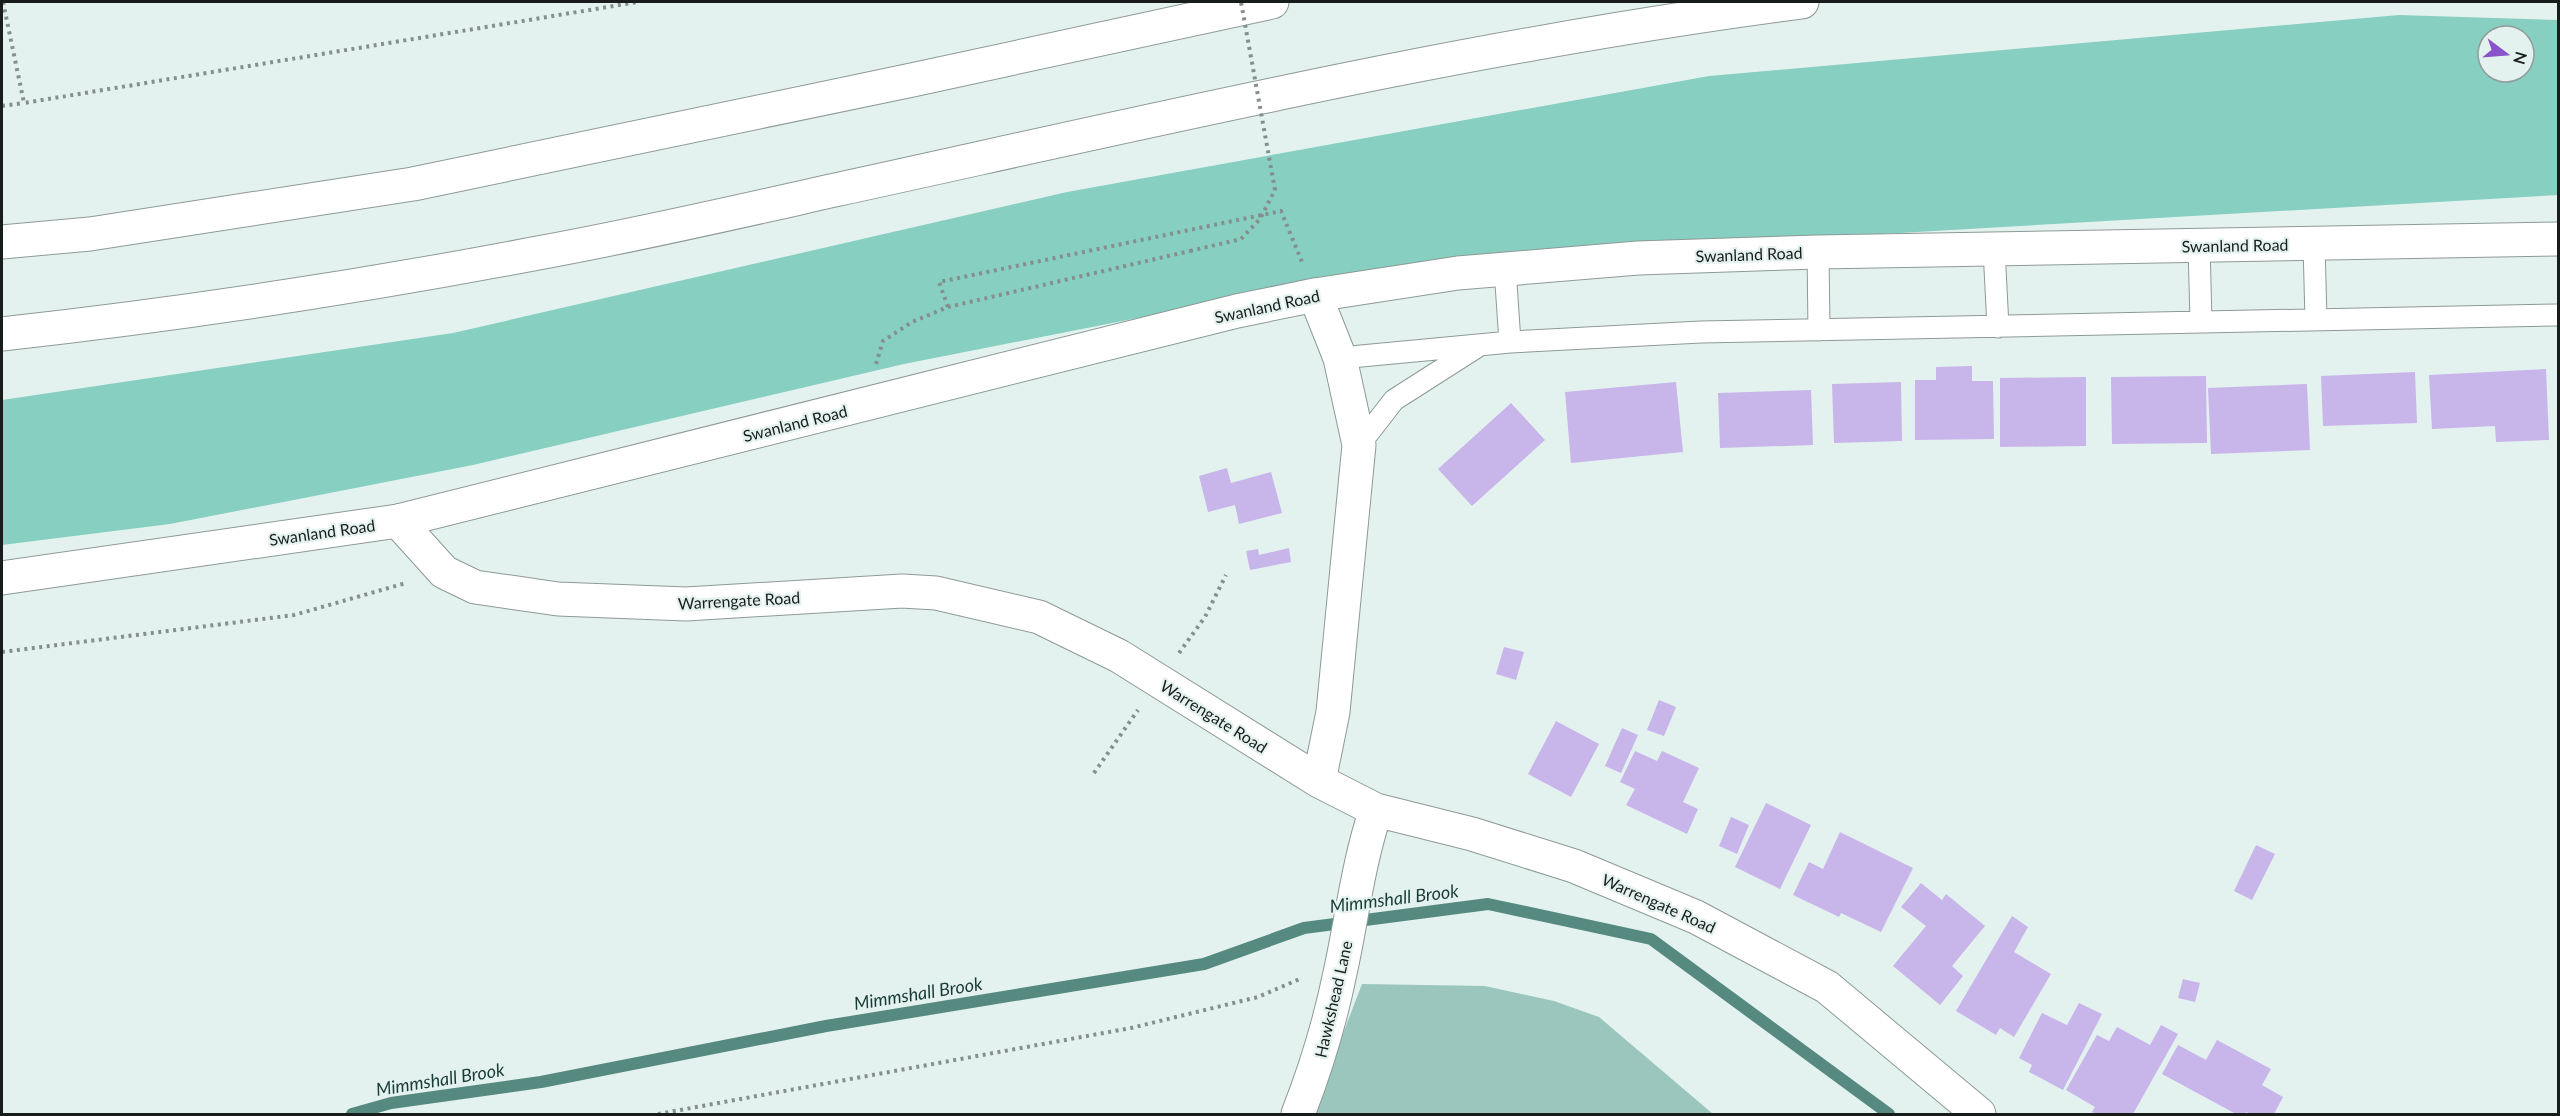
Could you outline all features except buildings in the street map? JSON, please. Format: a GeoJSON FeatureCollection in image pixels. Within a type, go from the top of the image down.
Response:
{"type":"FeatureCollection","features":[{"type":"Feature","properties":{"kind":"main road"},"geometry":{"type":"LineString","coordinates":[[2,242],[90,234],[413,184],[1272,2]]}},
{"type":"Feature","properties":{"kind":"main road"},"geometry":{"type":"LineString","coordinates":[[2,334],[151,317],[349,287],[530,255],[1425,63],[1738,10],[1802,2]]}},
{"type":"Feature","properties":{"kind":"main road","name":"Swanland Road"},"geometry":{"type":"LineString","coordinates":[[2,578],[398,520],[1237,311],[1315,295],[1458,273],[1638,258],[1818,252],[2559,239]]}},
{"type":"Feature","properties":{"kind":"main road"},"geometry":{"type":"LineString","coordinates":[[1315,295],[1340,358],[1359,445],[1333,712],[1318,781]]}},
{"type":"Feature","properties":{"kind":"main road","name":"Warrengate Road"},"geometry":{"type":"LineString","coordinates":[[398,520],[444,572],[475,587],[558,599],[686,603],[902,591],[936,593],[1039,617],[1119,656],[1318,781],[1376,810],[1472,834],[1575,866],[1696,917],[1827,987],[1979,1114]]}},
{"type":"Feature","properties":{"kind":"main road","name":"Hawkshead Lane"},"geometry":{"type":"LineString","coordinates":[[1298,1114],[1318,1065],[1340,974],[1355,892],[1376,810]]}},
{"type":"Feature","properties":{"kind":"lane"},"geometry":{"type":"LineString","coordinates":[[2314,244],[2316,320]]}},
{"type":"Feature","properties":{"kind":"lane"},"geometry":{"type":"LineString","coordinates":[[2199,245],[2201,322]]}},
{"type":"Feature","properties":{"kind":"lane"},"geometry":{"type":"LineString","coordinates":[[1994,249],[1998,327]]}},
{"type":"Feature","properties":{"kind":"lane"},"geometry":{"type":"LineString","coordinates":[[1818,252],[1819,330]]}},
{"type":"Feature","properties":{"kind":"lane"},"geometry":{"type":"LineString","coordinates":[[1505,269],[1510,342]]}},
{"type":"Feature","properties":{"kind":"lane"},"geometry":{"type":"LineString","coordinates":[[1340,358],[1510,342],[1701,332],[2559,315]]}},
{"type":"Feature","properties":{"kind":"lane"},"geometry":{"type":"LineString","coordinates":[[1359,445],[1394,400],[1480,345]]}},
{"type":"Feature","properties":{"kind":"path"},"geometry":{"type":"LineString","coordinates":[[3,2],[24,103]]}},
{"type":"Feature","properties":{"kind":"path"},"geometry":{"type":"LineString","coordinates":[[2,106],[638,2]]}},
{"type":"Feature","properties":{"kind":"path"},"geometry":{"type":"LineString","coordinates":[[860,406],[884,341],[912,322],[948,307],[1240,239],[1260,219],[1275,190],[1241,2]]}},
{"type":"Feature","properties":{"kind":"path"},"geometry":{"type":"LineString","coordinates":[[948,307],[939,282],[1281,211],[1315,295]]}},
{"type":"Feature","properties":{"kind":"path"},"geometry":{"type":"LineString","coordinates":[[2,652],[294,615],[444,572]]}},
{"type":"Feature","properties":{"kind":"path"},"geometry":{"type":"LineString","coordinates":[[658,1114],[1131,1028],[1258,997],[1317,971],[1340,974]]}},
{"type":"Feature","properties":{"kind":"green space"},"geometry":{"type":"Polygon","coordinates":[[[2399,15],[2558,20],[2558,195],[1431,260],[904,364],[473,465],[170,524],[2,545],[2,400],[453,333],[1067,192],[1709,76],[2399,15]]]}},
{"type":"Feature","properties":{"kind":"green space"},"geometry":{"type":"Polygon","coordinates":[[[1362,984],[1485,986],[1554,1001],[1599,1017],[1713,1114],[1312,1114],[1362,984]]]}},
{"type":"Feature","properties":{"kind":"waterway","name":"Mimmshall Brook"},"geometry":{"type":"LineString","coordinates":[[352,1114],[391,1103],[541,1082],[826,1026],[1204,964],[1304,928],[1488,904],[1651,939],[1889,1114]]}}]}
